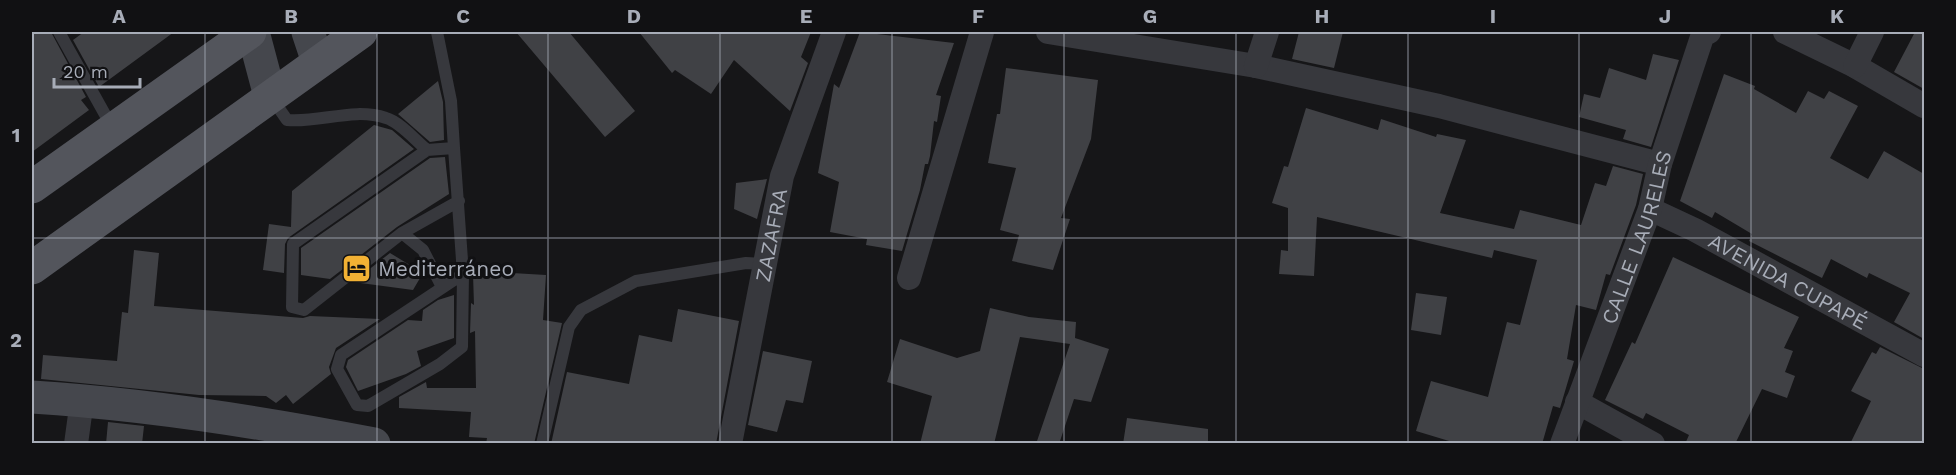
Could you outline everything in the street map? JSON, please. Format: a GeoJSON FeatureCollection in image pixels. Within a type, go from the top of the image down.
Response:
{"type":"FeatureCollection","features":[{"type":"Feature","properties":{"kind":"main road"},"geometry":{"type":"LineString","coordinates":[[32,187],[252,32]]}},
{"type":"Feature","properties":{"kind":"main road"},"geometry":{"type":"LineString","coordinates":[[32,268],[361,32]]}},
{"type":"Feature","properties":{"kind":"street"},"geometry":{"type":"LineString","coordinates":[[252,32],[270,96]]}},
{"type":"Feature","properties":{"kind":"street"},"geometry":{"type":"LineString","coordinates":[[308,32],[318,62]]}},
{"type":"Feature","properties":{"kind":"street","name":"ZAZAFRA"},"geometry":{"type":"LineString","coordinates":[[730,444],[782,176],[834,32]]}},
{"type":"Feature","properties":{"kind":"street"},"geometry":{"type":"LineString","coordinates":[[909,278],[982,32]]}},
{"type":"Feature","properties":{"kind":"street"},"geometry":{"type":"LineString","coordinates":[[1048,32],[1256,66],[1439,106],[1660,164]]}},
{"type":"Feature","properties":{"kind":"street"},"geometry":{"type":"LineString","coordinates":[[1256,66],[1267,32]]}},
{"type":"Feature","properties":{"kind":"street","name":"CALLE LAURELES"},"geometry":{"type":"LineString","coordinates":[[1562,444],[1650,209],[1660,164],[1704,34],[1709,32]]}},
{"type":"Feature","properties":{"kind":"street"},"geometry":{"type":"LineString","coordinates":[[1785,32],[1856,66],[1924,106]]}},
{"type":"Feature","properties":{"kind":"street"},"geometry":{"type":"LineString","coordinates":[[1856,66],[1872,32]]}},
{"type":"Feature","properties":{"kind":"street","name":"AVENIDA CUPAPÉ"},"geometry":{"type":"LineString","coordinates":[[1650,209],[1695,230],[1924,355]]}},
{"type":"Feature","properties":{"kind":"street"},"geometry":{"type":"LineString","coordinates":[[32,397],[82,400],[298,436],[374,444]]}},
{"type":"Feature","properties":{"kind":"street"},"geometry":{"type":"LineString","coordinates":[[76,444],[82,400]]}},
{"type":"Feature","properties":{"kind":"street"},"geometry":{"type":"LineString","coordinates":[[1576,402],[1653,444]]}},
{"type":"Feature","properties":{"kind":"lane"},"geometry":{"type":"LineString","coordinates":[[59,32],[114,130]]}},
{"type":"Feature","properties":{"kind":"lane"},"geometry":{"type":"LineString","coordinates":[[437,32],[451,101],[459,201],[464,274],[462,347],[368,406],[357,405],[337,369],[341,356],[442,286],[464,274]]}},
{"type":"Feature","properties":{"kind":"lane"},"geometry":{"type":"LineString","coordinates":[[270,96],[287,120],[308,122],[353,113],[387,118],[427,150]]}},
{"type":"Feature","properties":{"kind":"lane"},"geometry":{"type":"LineString","coordinates":[[454,148],[427,150],[293,244],[292,307],[304,310],[402,233],[459,201]]}},
{"type":"Feature","properties":{"kind":"lane"},"geometry":{"type":"LineString","coordinates":[[402,233],[423,250],[442,286]]}},
{"type":"Feature","properties":{"kind":"lane"},"geometry":{"type":"LineString","coordinates":[[542,444],[569,327],[581,310],[636,281],[746,263],[765,264]]}},
{"type":"Feature","properties":{"kind":"building"},"geometry":{"type":"Polygon","coordinates":[[[32,32],[51,32],[86,97],[81,100],[89,110],[32,152],[32,32]]]}},
{"type":"Feature","properties":{"kind":"building"},"geometry":{"type":"Polygon","coordinates":[[[84,32],[174,32],[99,87],[73,40],[84,32]]]}},
{"type":"Feature","properties":{"kind":"building"},"geometry":{"type":"Polygon","coordinates":[[[516,32],[569,32],[635,111],[605,137],[516,32]]]}},
{"type":"Feature","properties":{"kind":"building"},"geometry":{"type":"Polygon","coordinates":[[[639,32],[811,32],[801,57],[808,63],[790,111],[734,60],[711,94],[675,70],[672,73],[639,32]]]}},
{"type":"Feature","properties":{"kind":"building"},"geometry":{"type":"Polygon","coordinates":[[[860,32],[954,43],[936,95],[941,96],[937,122],[934,121],[930,156],[928,164],[925,164],[920,190],[902,251],[866,245],[867,239],[830,232],[839,182],[818,173],[834,84],[839,88],[860,32]]]}},
{"type":"Feature","properties":{"kind":"building"},"geometry":{"type":"Polygon","coordinates":[[[1299,32],[1343,32],[1334,68],[1292,59],[1299,32]]]}},
{"type":"Feature","properties":{"kind":"building"},"geometry":{"type":"Polygon","coordinates":[[[1915,32],[1924,32],[1924,89],[1894,72],[1915,32]]]}},
{"type":"Feature","properties":{"kind":"building"},"geometry":{"type":"Polygon","coordinates":[[[1653,54],[1679,60],[1651,147],[1623,139],[1626,130],[1579,117],[1584,94],[1600,98],[1609,68],[1646,80],[1653,54]]]}},
{"type":"Feature","properties":{"kind":"building"},"geometry":{"type":"Polygon","coordinates":[[[1006,68],[1098,80],[1091,139],[1061,218],[1070,219],[1053,270],[1012,261],[1019,235],[1000,230],[1016,168],[988,163],[997,114],[1000,114],[1006,68]]]}},
{"type":"Feature","properties":{"kind":"building"},"geometry":{"type":"Polygon","coordinates":[[[1724,74],[1755,86],[1754,89],[1796,113],[1808,91],[1824,99],[1829,91],[1858,106],[1830,158],[1868,179],[1884,151],[1924,174],[1924,339],[1894,322],[1910,293],[1869,273],[1867,278],[1831,259],[1822,278],[1749,241],[1752,234],[1715,212],[1712,218],[1680,201],[1724,74]]]}},
{"type":"Feature","properties":{"kind":"building"},"geometry":{"type":"Polygon","coordinates":[[[438,81],[443,102],[444,140],[430,142],[398,114],[438,81]]]}},
{"type":"Feature","properties":{"kind":"building"},"geometry":{"type":"Polygon","coordinates":[[[1306,108],[1378,130],[1381,119],[1436,137],[1437,134],[1466,140],[1440,213],[1514,229],[1520,210],[1581,225],[1595,183],[1606,186],[1613,166],[1643,174],[1636,205],[1610,275],[1606,274],[1596,310],[1576,305],[1567,359],[1574,361],[1560,408],[1553,406],[1542,444],[1459,444],[1416,431],[1431,381],[1488,397],[1507,322],[1520,325],[1537,260],[1494,250],[1492,258],[1317,217],[1314,276],[1279,274],[1281,250],[1288,251],[1288,208],[1272,203],[1284,166],[1288,167],[1306,108]]]}},
{"type":"Feature","properties":{"kind":"building"},"geometry":{"type":"Polygon","coordinates":[[[374,125],[392,130],[414,149],[288,238],[285,244],[284,273],[263,270],[269,224],[291,227],[292,191],[374,125]]]}},
{"type":"Feature","properties":{"kind":"building"},"geometry":{"type":"Polygon","coordinates":[[[445,157],[449,194],[397,227],[330,279],[301,275],[301,248],[430,158],[445,157]]]}},
{"type":"Feature","properties":{"kind":"building"},"geometry":{"type":"Polygon","coordinates":[[[767,179],[757,219],[734,209],[736,183],[767,179]]]}},
{"type":"Feature","properties":{"kind":"building"},"geometry":{"type":"Polygon","coordinates":[[[134,250],[159,253],[154,306],[303,318],[310,316],[380,319],[336,348],[329,367],[331,374],[293,404],[286,395],[276,403],[266,396],[199,395],[41,379],[43,355],[117,361],[122,312],[128,313],[134,250]]]}},
{"type":"Feature","properties":{"kind":"building"},"geometry":{"type":"Polygon","coordinates":[[[390,253],[423,273],[413,290],[353,282],[390,253]]]}},
{"type":"Feature","properties":{"kind":"building"},"geometry":{"type":"Polygon","coordinates":[[[1673,257],[1799,317],[1784,348],[1793,351],[1785,372],[1795,376],[1787,398],[1762,389],[1735,444],[1685,444],[1689,435],[1646,413],[1643,419],[1605,400],[1632,342],[1635,344],[1673,257]]]}},
{"type":"Feature","properties":{"kind":"building"},"geometry":{"type":"Polygon","coordinates":[[[473,274],[546,275],[543,320],[562,323],[534,444],[486,444],[487,438],[469,437],[471,412],[399,408],[399,397],[426,382],[427,388],[476,388],[475,331],[470,333],[471,303],[474,305],[473,274]]]}},
{"type":"Feature","properties":{"kind":"building"},"geometry":{"type":"Polygon","coordinates":[[[1416,293],[1447,297],[1441,335],[1411,330],[1416,293]]]}},
{"type":"Feature","properties":{"kind":"building"},"geometry":{"type":"Polygon","coordinates":[[[454,295],[454,338],[417,351],[421,366],[406,374],[358,391],[346,367],[348,360],[408,320],[422,321],[423,310],[438,300],[454,295]]]}},
{"type":"Feature","properties":{"kind":"building"},"geometry":{"type":"Polygon","coordinates":[[[990,308],[1029,317],[1076,322],[1075,338],[1109,349],[1091,402],[1074,399],[1059,444],[1036,444],[1070,344],[1020,337],[994,444],[920,444],[932,396],[887,382],[900,339],[957,358],[980,351],[990,308]]]}},
{"type":"Feature","properties":{"kind":"building"},"geometry":{"type":"Polygon","coordinates":[[[678,309],[739,321],[716,444],[551,444],[567,372],[629,384],[639,335],[672,342],[678,309]]]}},
{"type":"Feature","properties":{"kind":"building"},"geometry":{"type":"Polygon","coordinates":[[[1880,347],[1924,369],[1924,444],[1850,444],[1871,401],[1851,391],[1872,352],[1876,354],[1880,347]]]}},
{"type":"Feature","properties":{"kind":"building"},"geometry":{"type":"Polygon","coordinates":[[[763,351],[812,361],[803,403],[786,400],[777,432],[748,425],[763,351]]]}},
{"type":"Feature","properties":{"kind":"building"},"geometry":{"type":"Polygon","coordinates":[[[1127,418],[1208,429],[1208,444],[1123,444],[1127,418]]]}},
{"type":"Feature","properties":{"kind":"building"},"geometry":{"type":"Polygon","coordinates":[[[108,422],[144,426],[142,444],[106,444],[108,422]]]}},
{"type":"Feature","properties":{"kind":"place","name":"Mediterráneo"},"geometry":{"type":"Point","coordinates":[357,268]}}]}
